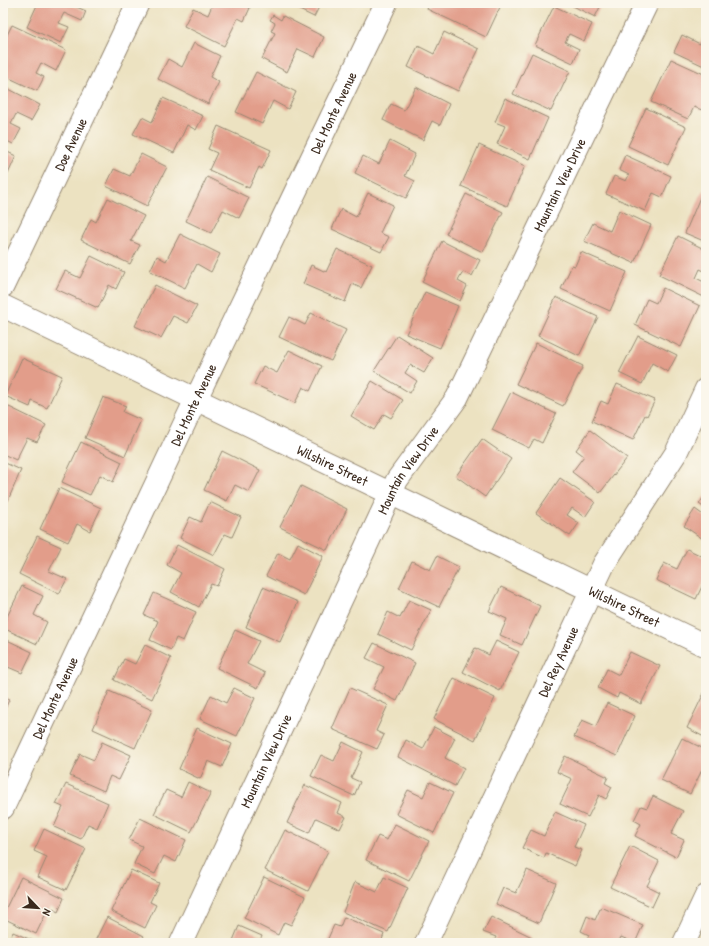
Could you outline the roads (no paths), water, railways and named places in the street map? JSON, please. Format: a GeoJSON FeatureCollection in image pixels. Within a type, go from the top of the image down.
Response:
{"type":"FeatureCollection","features":[{"type":"Feature","properties":{"kind":"street","name":"Doe Avenue"},"geometry":{"type":"LineString","coordinates":[[3,286],[138,3]]}},
{"type":"Feature","properties":{"kind":"street","name":"Del Monte Avenue"},"geometry":{"type":"LineString","coordinates":[[3,808],[196,399],[386,3]]}},
{"type":"Feature","properties":{"kind":"street","name":"Mountain View Drive"},"geometry":{"type":"LineString","coordinates":[[181,943],[397,480],[457,398],[647,3]]}},
{"type":"Feature","properties":{"kind":"street","name":"Wilshire Street"},"geometry":{"type":"LineString","coordinates":[[3,306],[706,646]]}},
{"type":"Feature","properties":{"kind":"street","name":"Del Rey Avenue"},"geometry":{"type":"LineString","coordinates":[[426,943],[604,564],[676,453],[706,389]]}},
{"type":"Feature","properties":{"kind":"street"},"geometry":{"type":"LineString","coordinates":[[684,943],[706,896]]}}]}
